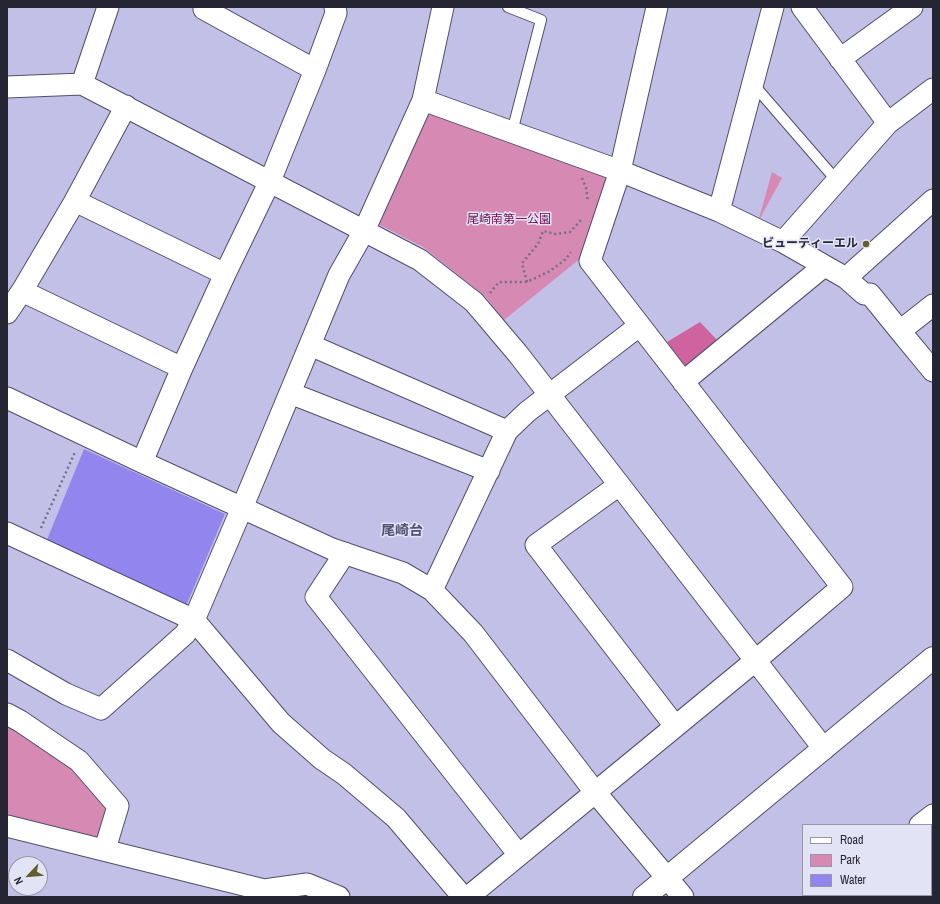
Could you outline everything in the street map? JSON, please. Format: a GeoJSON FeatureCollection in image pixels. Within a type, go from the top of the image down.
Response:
{"type":"FeatureCollection","features":[{"type":"Feature","properties":{"kind":"street"},"geometry":{"type":"LineString","coordinates":[[82,84],[108,7]]}},
{"type":"Feature","properties":{"kind":"street"},"geometry":{"type":"LineString","coordinates":[[204,7],[204,9],[315,70]]}},
{"type":"Feature","properties":{"kind":"street"},"geometry":{"type":"LineString","coordinates":[[142,462],[182,368],[270,181],[315,70],[336,13],[335,7]]}},
{"type":"Feature","properties":{"kind":"street"},"geometry":{"type":"LineString","coordinates":[[7,660],[66,694],[101,709],[185,634],[194,620],[339,275],[364,231],[423,100],[443,7]]}},
{"type":"Feature","properties":{"kind":"street"},"geometry":{"type":"LineString","coordinates":[[468,897],[755,661],[842,587],[590,261],[620,171],[657,7]]}},
{"type":"Feature","properties":{"kind":"street"},"geometry":{"type":"LineString","coordinates":[[719,211],[773,7]]}},
{"type":"Feature","properties":{"kind":"street"},"geometry":{"type":"LineString","coordinates":[[802,7],[888,123]]}},
{"type":"Feature","properties":{"kind":"street"},"geometry":{"type":"LineString","coordinates":[[840,59],[912,7]]}},
{"type":"Feature","properties":{"kind":"street"},"geometry":{"type":"LineString","coordinates":[[7,87],[82,84],[420,260],[474,302],[518,354],[824,749]]}},
{"type":"Feature","properties":{"kind":"street"},"geometry":{"type":"LineString","coordinates":[[783,242],[888,123],[933,89]]}},
{"type":"Feature","properties":{"kind":"street"},"geometry":{"type":"LineString","coordinates":[[423,100],[620,171],[719,211],[783,242],[846,278],[864,294],[870,294],[933,371]]}},
{"type":"Feature","properties":{"kind":"street"},"geometry":{"type":"LineString","coordinates":[[7,313],[22,291],[75,201],[126,106]]}},
{"type":"Feature","properties":{"kind":"street"},"geometry":{"type":"LineString","coordinates":[[846,278],[933,200]]}},
{"type":"Feature","properties":{"kind":"street"},"geometry":{"type":"LineString","coordinates":[[75,201],[225,274]]}},
{"type":"Feature","properties":{"kind":"street"},"geometry":{"type":"LineString","coordinates":[[683,382],[824,266]]}},
{"type":"Feature","properties":{"kind":"street"},"geometry":{"type":"LineString","coordinates":[[22,291],[182,368]]}},
{"type":"Feature","properties":{"kind":"street"},"geometry":{"type":"LineString","coordinates":[[900,331],[933,306]]}},
{"type":"Feature","properties":{"kind":"street"},"geometry":{"type":"LineString","coordinates":[[432,590],[507,432],[527,412],[639,326]]}},
{"type":"Feature","properties":{"kind":"street"},"geometry":{"type":"LineString","coordinates":[[310,345],[507,432]]}},
{"type":"Feature","properties":{"kind":"street"},"geometry":{"type":"LineString","coordinates":[[290,393],[489,471]]}},
{"type":"Feature","properties":{"kind":"street"},"geometry":{"type":"LineString","coordinates":[[7,398],[332,549],[403,574],[432,590],[473,633],[595,792],[683,897]]}},
{"type":"Feature","properties":{"kind":"street"},"geometry":{"type":"LineString","coordinates":[[619,485],[536,545],[675,726]]}},
{"type":"Feature","properties":{"kind":"street"},"geometry":{"type":"LineString","coordinates":[[7,533],[194,620],[280,723],[322,759],[344,774],[396,818],[462,897]]}},
{"type":"Feature","properties":{"kind":"street"},"geometry":{"type":"LineString","coordinates":[[345,553],[316,597],[519,855]]}},
{"type":"Feature","properties":{"kind":"street"},"geometry":{"type":"LineString","coordinates":[[644,897],[933,658]]}},
{"type":"Feature","properties":{"kind":"street"},"geometry":{"type":"LineString","coordinates":[[7,714],[20,721],[79,761],[118,806],[105,849]]}},
{"type":"Feature","properties":{"kind":"street"},"geometry":{"type":"LineString","coordinates":[[921,824],[933,814]]}},
{"type":"Feature","properties":{"kind":"street"},"geometry":{"type":"LineString","coordinates":[[7,826],[105,849],[264,893],[307,884],[339,897]]}},
{"type":"Feature","properties":{"kind":"lane"},"geometry":{"type":"LineString","coordinates":[[508,7],[541,20],[512,132]]}},
{"type":"Feature","properties":{"kind":"lane"},"geometry":{"type":"LineString","coordinates":[[753,84],[837,181]]}},
{"type":"Feature","properties":{"kind":"path"},"geometry":{"type":"LineString","coordinates":[[527,282],[522,263],[538,244],[543,231],[556,234],[570,232],[586,215]]}},
{"type":"Feature","properties":{"kind":"path"},"geometry":{"type":"LineString","coordinates":[[478,307],[499,282],[527,282],[550,271],[566,259],[574,248]]}},
{"type":"Feature","properties":{"kind":"path"},"geometry":{"type":"LineString","coordinates":[[33,544],[83,434]]}},
{"type":"Feature","properties":{"kind":"green space","name":"尾崎南第一公園"},"geometry":{"type":"Polygon","coordinates":[[[427,111],[607,178],[581,258],[504,320],[485,296],[423,247],[378,224],[427,111]]]}},
{"type":"Feature","properties":{"kind":"green space"},"geometry":{"type":"Polygon","coordinates":[[[772,172],[782,178],[758,222],[772,172]]]}},
{"type":"Feature","properties":{"kind":"green space"},"geometry":{"type":"Polygon","coordinates":[[[7,721],[74,764],[113,808],[102,845],[7,822],[7,721]]]}},
{"type":"Feature","properties":{"kind":"shaded area"},"geometry":{"type":"Polygon","coordinates":[[[700,322],[719,342],[686,367],[667,342],[700,322]]]}},
{"type":"Feature","properties":{"kind":"water"},"geometry":{"type":"Polygon","coordinates":[[[84,449],[225,514],[186,606],[46,542],[84,449]]]}},
{"type":"Feature","properties":{"kind":"place","name":"ビューティーエル"},"geometry":{"type":"Point","coordinates":[866,244]}},
{"type":"Feature","properties":{"kind":"district","name":"尾崎台"},"geometry":{"type":"Point","coordinates":[402,531]}}]}
